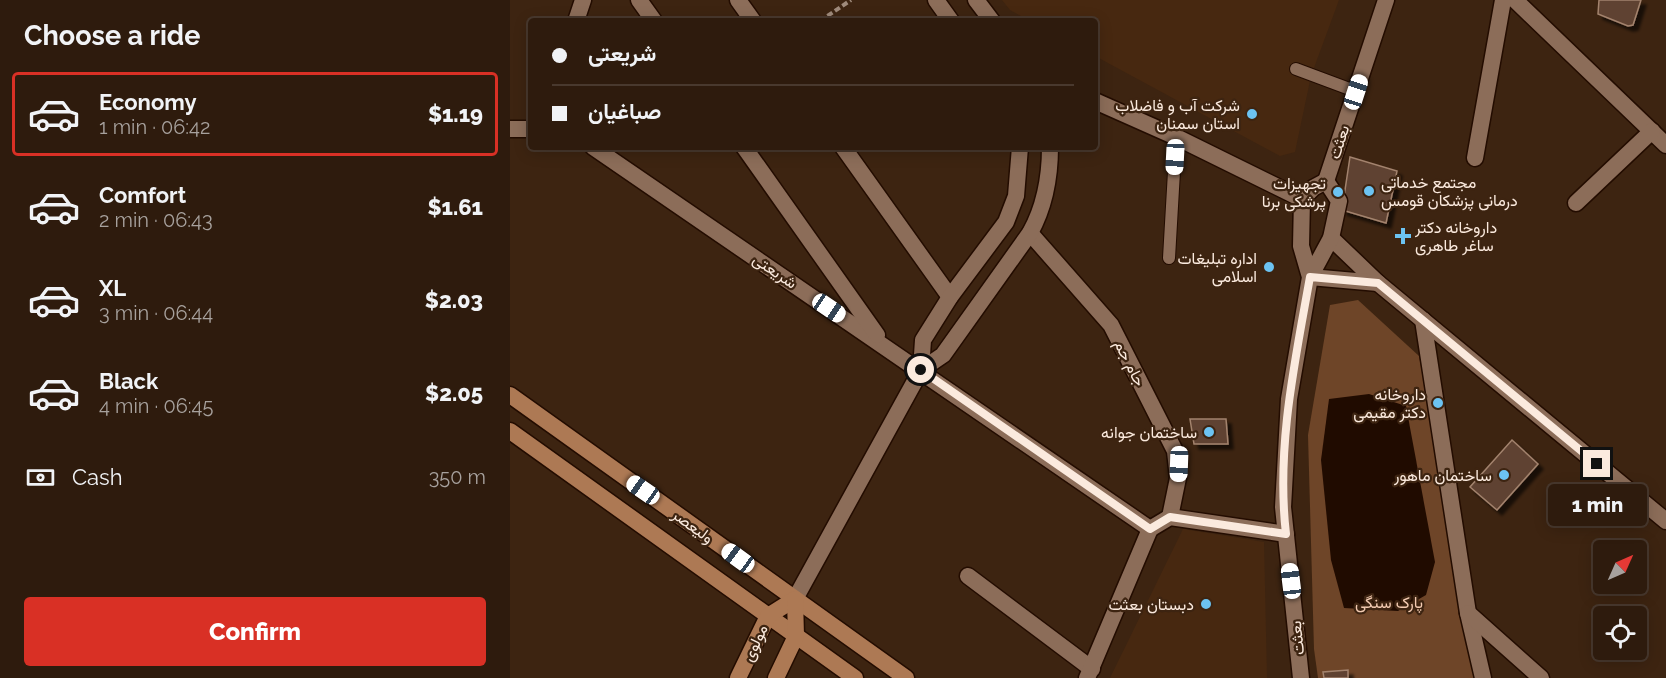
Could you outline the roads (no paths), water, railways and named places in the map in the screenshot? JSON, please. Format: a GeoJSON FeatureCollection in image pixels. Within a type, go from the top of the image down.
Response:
{"type":"FeatureCollection","features":[{"type":"Feature","properties":{"kind":"main road","name":"ولیعصر"},"geometry":{"type":"LineString","coordinates":[[510,395],[906,678]]}},
{"type":"Feature","properties":{"kind":"main road","name":"ولیعصر"},"geometry":{"type":"LineString","coordinates":[[510,431],[855,678]]}},
{"type":"Feature","properties":{"kind":"main road","name":"مولوی"},"geometry":{"type":"LineString","coordinates":[[738,678],[768,616],[795,599]]}},
{"type":"Feature","properties":{"kind":"main road","name":"مولوی"},"geometry":{"type":"LineString","coordinates":[[776,678],[796,636],[795,599]]}},
{"type":"Feature","properties":{"kind":"street"},"geometry":{"type":"LineString","coordinates":[[577,18],[583,0]]}},
{"type":"Feature","properties":{"kind":"street"},"geometry":{"type":"LineString","coordinates":[[639,0],[652,18]]}},
{"type":"Feature","properties":{"kind":"street"},"geometry":{"type":"LineString","coordinates":[[738,0],[751,18]]}},
{"type":"Feature","properties":{"kind":"street"},"geometry":{"type":"LineString","coordinates":[[936,0],[949,18]]}},
{"type":"Feature","properties":{"kind":"street"},"geometry":{"type":"LineString","coordinates":[[976,0],[990,18]]}},
{"type":"Feature","properties":{"kind":"street","name":"بعثت"},"geometry":{"type":"LineString","coordinates":[[1326,181],[1386,0]]}},
{"type":"Feature","properties":{"kind":"street"},"geometry":{"type":"LineString","coordinates":[[1475,158],[1503,0]]}},
{"type":"Feature","properties":{"kind":"street"},"geometry":{"type":"LineString","coordinates":[[1515,0],[1666,145]]}},
{"type":"Feature","properties":{"kind":"street"},"geometry":{"type":"LineString","coordinates":[[1098,102],[1176,137],[1302,199]]}},
{"type":"Feature","properties":{"kind":"street"},"geometry":{"type":"LineString","coordinates":[[510,129],[528,129]]}},
{"type":"Feature","properties":{"kind":"street"},"geometry":{"type":"LineString","coordinates":[[1576,203],[1652,131]]}},
{"type":"Feature","properties":{"kind":"street","name":"شریعتی"},"geometry":{"type":"LineString","coordinates":[[597,150],[885,345],[1150,529]]}},
{"type":"Feature","properties":{"kind":"street"},"geometry":{"type":"LineString","coordinates":[[746,150],[885,345]]}},
{"type":"Feature","properties":{"kind":"street"},"geometry":{"type":"LineString","coordinates":[[845,150],[950,297]]}},
{"type":"Feature","properties":{"kind":"street"},"geometry":{"type":"LineString","coordinates":[[795,599],[921,370],[923,340],[950,297],[1006,222],[1016,196],[1020,150]]}},
{"type":"Feature","properties":{"kind":"street"},"geometry":{"type":"LineString","coordinates":[[921,370],[943,355],[1030,233],[1039,217],[1050,174],[1050,150]]}},
{"type":"Feature","properties":{"kind":"street"},"geometry":{"type":"LineString","coordinates":[[1326,181],[1339,201],[1331,238],[1310,277],[1301,246],[1302,199],[1313,188],[1326,181]]}},
{"type":"Feature","properties":{"kind":"street","name":"جام جم"},"geometry":{"type":"LineString","coordinates":[[1030,233],[1111,326],[1175,451],[1178,478],[1170,517]]}},
{"type":"Feature","properties":{"kind":"street"},"geometry":{"type":"LineString","coordinates":[[1331,238],[1378,283],[1666,521]]}},
{"type":"Feature","properties":{"kind":"street"},"geometry":{"type":"LineString","coordinates":[[1310,277],[1378,283]]}},
{"type":"Feature","properties":{"kind":"street","name":"بعثت"},"geometry":{"type":"LineString","coordinates":[[1301,678],[1283,507],[1289,399],[1310,277]]}},
{"type":"Feature","properties":{"kind":"street"},"geometry":{"type":"LineString","coordinates":[[1423,320],[1468,613],[1483,678]]}},
{"type":"Feature","properties":{"kind":"street"},"geometry":{"type":"LineString","coordinates":[[968,576],[1089,673],[1150,529],[1170,517],[1286,534]]}},
{"type":"Feature","properties":{"kind":"street"},"geometry":{"type":"LineString","coordinates":[[1468,613],[1541,678]]}},
{"type":"Feature","properties":{"kind":"lane"},"geometry":{"type":"LineString","coordinates":[[1296,69],[1356,92]]}},
{"type":"Feature","properties":{"kind":"lane"},"geometry":{"type":"LineString","coordinates":[[1169,258],[1176,137]]}},
{"type":"Feature","properties":{"kind":"place","name":"شرکت آب و فاضلاب استان سمنان"},"geometry":{"type":"Point","coordinates":[1252,114]}},
{"type":"Feature","properties":{"kind":"place","name":"مجتمع خدماتی درمانی پزشکان قومس"},"geometry":{"type":"Point","coordinates":[1369,191]}},
{"type":"Feature","properties":{"kind":"place","name":"تجهیزات پرشکی برنا"},"geometry":{"type":"Point","coordinates":[1338,192]}},
{"type":"Feature","properties":{"kind":"place","name":"داروخانه دکتر ساغر طاهری"},"geometry":{"type":"Point","coordinates":[1403,236]}},
{"type":"Feature","properties":{"kind":"place","name":"اداره تبلیغات اسلامی"},"geometry":{"type":"Point","coordinates":[1269,267]}},
{"type":"Feature","properties":{"kind":"place","name":"داروخانه دکتر مقیمی"},"geometry":{"type":"Point","coordinates":[1438,403]}},
{"type":"Feature","properties":{"kind":"place","name":"ساختمان جوانه"},"geometry":{"type":"Point","coordinates":[1209,432]}},
{"type":"Feature","properties":{"kind":"place","name":"ساختمان ماهور"},"geometry":{"type":"Point","coordinates":[1504,475]}},
{"type":"Feature","properties":{"kind":"place","name":"دبستان بعثت"},"geometry":{"type":"Point","coordinates":[1206,604]}},
{"type":"Feature","properties":{"kind":"park label","name":"پارک سنگی"},"geometry":{"type":"Point","coordinates":[1389,602]}}]}
